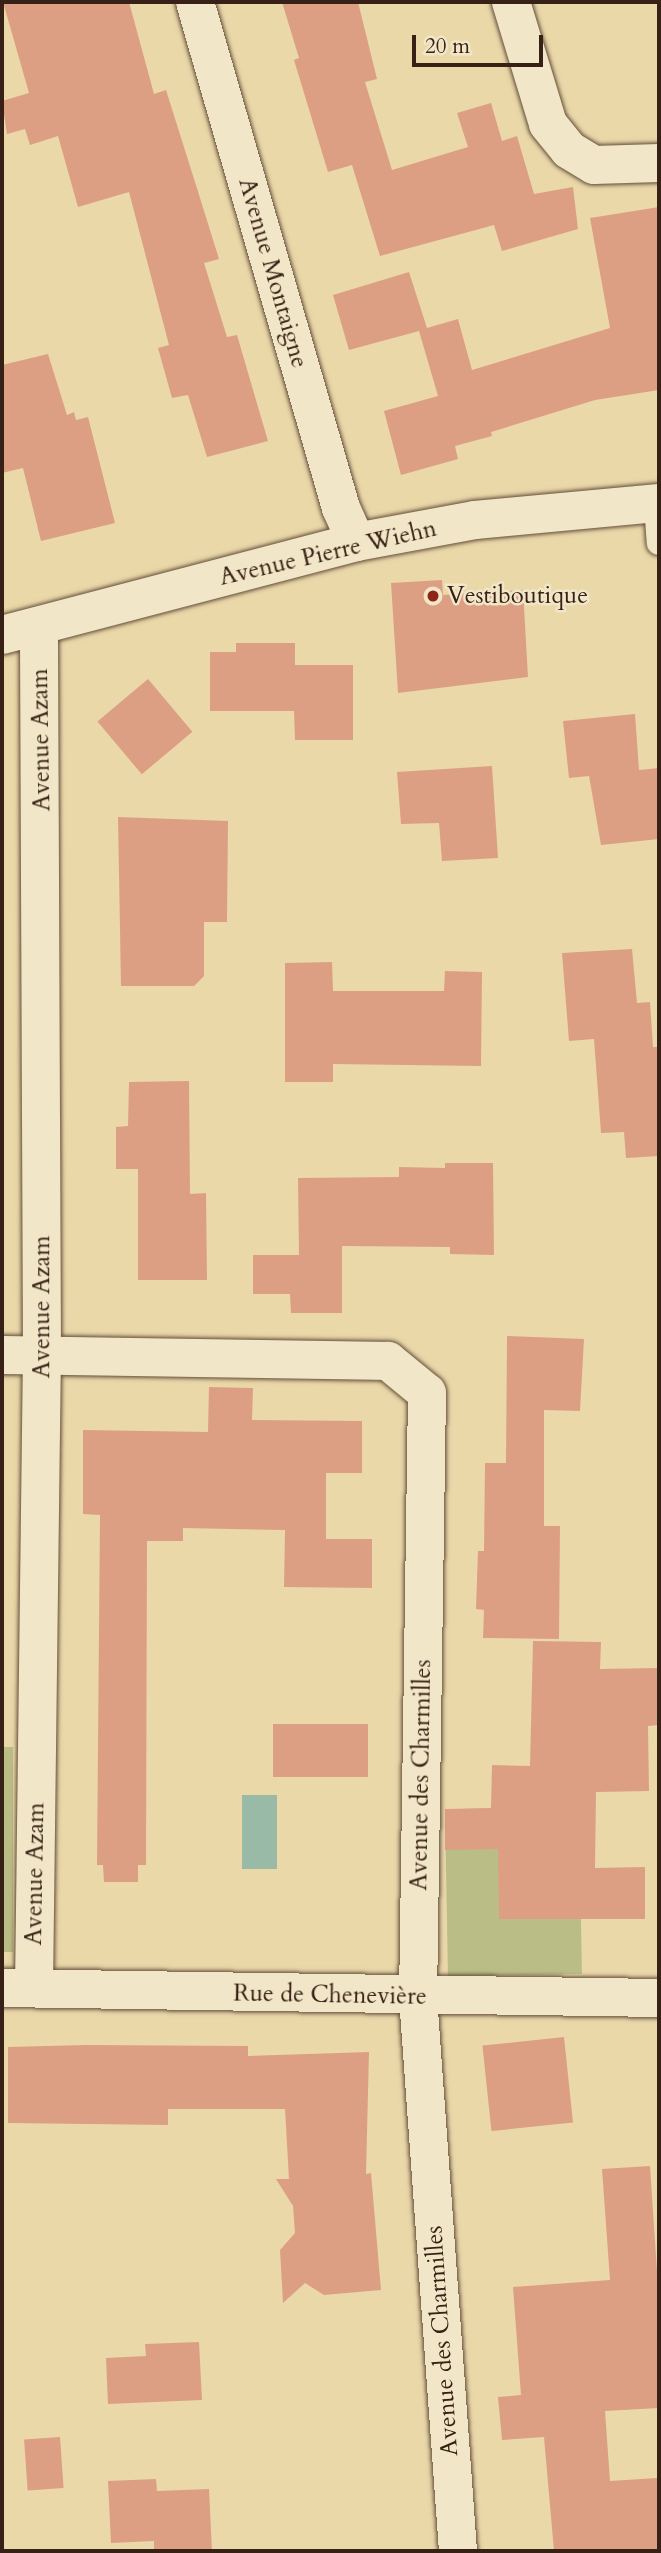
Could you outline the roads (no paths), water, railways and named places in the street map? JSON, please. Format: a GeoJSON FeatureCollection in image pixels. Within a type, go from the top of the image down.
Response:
{"type":"FeatureCollection","features":[{"type":"Feature","properties":{"kind":"street","name":"Avenue Montaigne"},"geometry":{"type":"LineString","coordinates":[[195,2],[341,509],[356,542]]}},
{"type":"Feature","properties":{"kind":"street"},"geometry":{"type":"LineString","coordinates":[[511,2],[548,124],[569,150],[594,165],[659,163]]}},
{"type":"Feature","properties":{"kind":"street","name":"Avenue Pierre Wiehn"},"geometry":{"type":"LineString","coordinates":[[2,635],[356,542],[475,520],[657,503]]}},
{"type":"Feature","properties":{"kind":"street","name":"Avenue Azam"},"geometry":{"type":"LineString","coordinates":[[18,1988],[43,1355],[39,626]]}},
{"type":"Feature","properties":{"kind":"street"},"geometry":{"type":"LineString","coordinates":[[2,1355],[43,1355]]}},
{"type":"Feature","properties":{"kind":"street","name":"Avenue des Charmilles"},"geometry":{"type":"LineString","coordinates":[[43,1355],[388,1361],[427,1393],[418,1997],[457,2551]]}},
{"type":"Feature","properties":{"kind":"street","name":"Rue de Chenevière"},"geometry":{"type":"LineString","coordinates":[[18,1988],[418,1997],[659,1998]]}},
{"type":"Feature","properties":{"kind":"lane"},"geometry":{"type":"LineString","coordinates":[[657,503],[659,543]]}},
{"type":"Feature","properties":{"kind":"place","name":"Vestiboutique"},"geometry":{"type":"Point","coordinates":[433,596]}}]}
